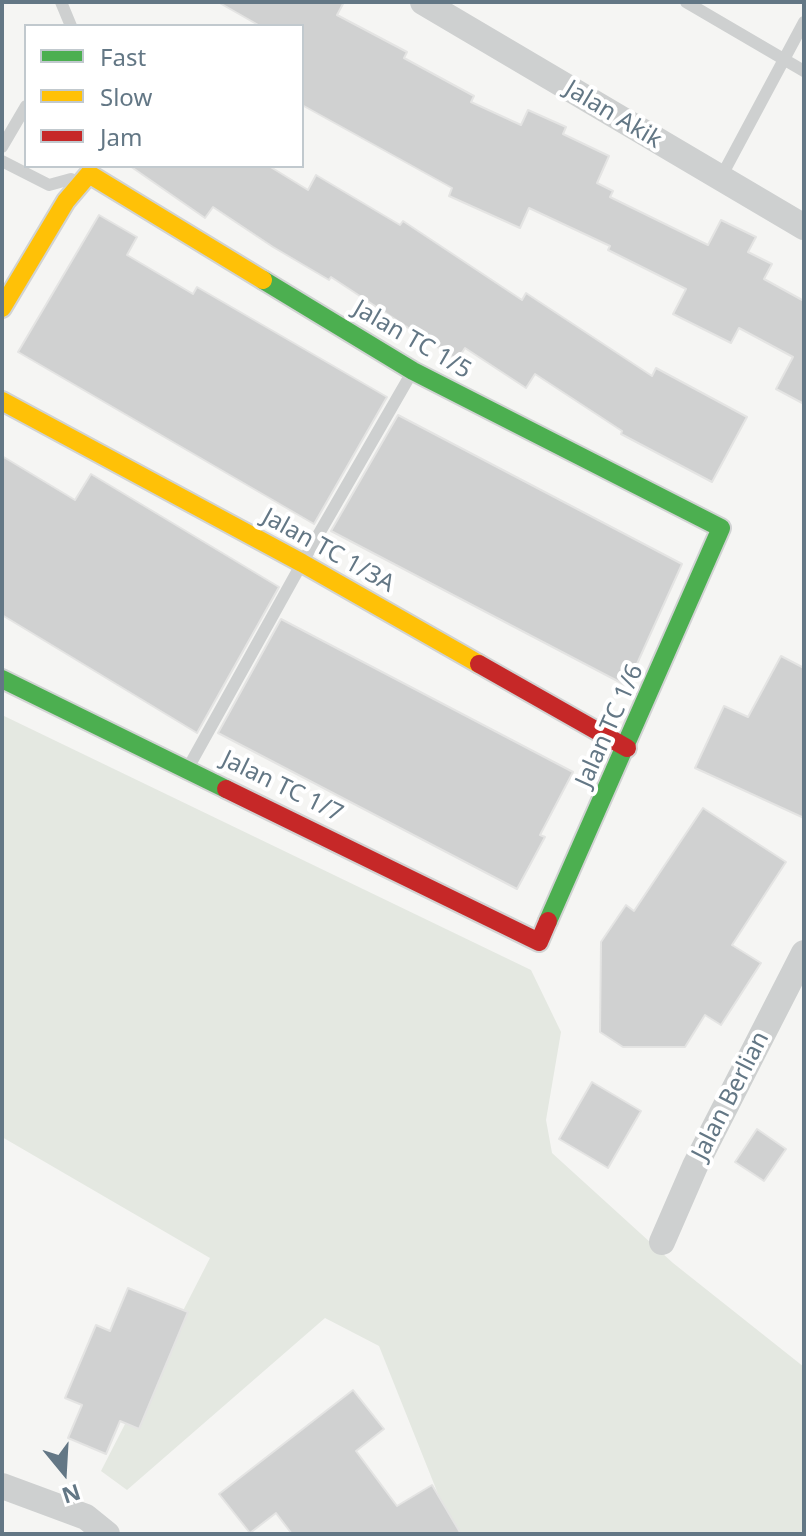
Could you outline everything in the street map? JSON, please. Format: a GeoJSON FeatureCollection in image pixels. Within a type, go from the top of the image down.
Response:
{"type":"FeatureCollection","features":[{"type":"Feature","properties":{"kind":"street","name":"Jalan Akik"},"geometry":{"type":"LineString","coordinates":[[423,2],[804,227]]}},
{"type":"Feature","properties":{"kind":"street"},"geometry":{"type":"LineString","coordinates":[[2,308],[83,170]]}},
{"type":"Feature","properties":{"kind":"street","name":"Jalan TC 1/5"},"geometry":{"type":"LineString","coordinates":[[83,170],[413,371],[721,528]]}},
{"type":"Feature","properties":{"kind":"street","name":"Jalan TC 1/3A"},"geometry":{"type":"LineString","coordinates":[[2,401],[302,563],[627,748]]}},
{"type":"Feature","properties":{"kind":"street","name":"Jalan TC 1/6"},"geometry":{"type":"LineString","coordinates":[[539,942],[627,748],[721,528]]}},
{"type":"Feature","properties":{"kind":"street","name":"Jalan TC 1/7"},"geometry":{"type":"LineString","coordinates":[[2,679],[539,942]]}},
{"type":"Feature","properties":{"kind":"street","name":"Jalan Berlian"},"geometry":{"type":"LineString","coordinates":[[662,1242],[695,1166],[804,953]]}},
{"type":"Feature","properties":{"kind":"street"},"geometry":{"type":"LineString","coordinates":[[2,1486],[86,1517],[107,1534]]}},
{"type":"Feature","properties":{"kind":"lane"},"geometry":{"type":"LineString","coordinates":[[61,2],[70,24]]}},
{"type":"Feature","properties":{"kind":"lane"},"geometry":{"type":"LineString","coordinates":[[686,2],[804,71]]}},
{"type":"Feature","properties":{"kind":"lane"},"geometry":{"type":"LineString","coordinates":[[720,179],[804,22]]}},
{"type":"Feature","properties":{"kind":"lane"},"geometry":{"type":"LineString","coordinates":[[2,147],[21,127]]}},
{"type":"Feature","properties":{"kind":"lane"},"geometry":{"type":"LineString","coordinates":[[2,161],[49,185],[83,170]]}},
{"type":"Feature","properties":{"kind":"lane"},"geometry":{"type":"LineString","coordinates":[[188,768],[413,371]]}},
{"type":"Feature","properties":{"kind":"shaded area"},"geometry":{"type":"Polygon","coordinates":[[[2,715],[531,970],[561,1032],[546,1120],[552,1153],[673,1263],[804,1367],[804,1534],[454,1534],[379,1346],[325,1318],[127,1490],[101,1471],[210,1258],[2,1137],[2,715]]]}},
{"type":"Feature","properties":{"kind":"building"},"geometry":{"type":"Polygon","coordinates":[[[218,2],[344,2],[337,15],[407,52],[404,58],[474,96],[471,102],[521,125],[528,110],[566,127],[563,134],[609,156],[597,183],[613,191],[610,197],[708,245],[721,220],[756,237],[748,252],[772,264],[764,279],[804,301],[804,404],[776,389],[793,357],[739,328],[731,343],[673,314],[686,289],[608,250],[610,246],[529,208],[520,228],[449,196],[452,188],[304,106],[304,24],[256,24],[218,2]]]}},
{"type":"Feature","properties":{"kind":"building"},"geometry":{"type":"Polygon","coordinates":[[[133,168],[272,168],[308,190],[316,175],[400,225],[403,221],[522,300],[526,293],[652,376],[656,368],[747,417],[712,482],[621,434],[622,431],[535,374],[526,388],[465,348],[457,360],[331,277],[329,280],[273,247],[213,207],[205,218],[133,168]]]}},
{"type":"Feature","properties":{"kind":"building"},"geometry":{"type":"Polygon","coordinates":[[[99,215],[137,237],[127,255],[193,294],[197,287],[387,397],[314,524],[18,352],[99,215]]]}},
{"type":"Feature","properties":{"kind":"building"},"geometry":{"type":"Polygon","coordinates":[[[398,415],[682,564],[627,686],[331,531],[398,415]]]}},
{"type":"Feature","properties":{"kind":"building"},"geometry":{"type":"Polygon","coordinates":[[[2,456],[75,500],[91,474],[279,587],[197,733],[2,615],[2,456]]]}},
{"type":"Feature","properties":{"kind":"building"},"geometry":{"type":"Polygon","coordinates":[[[281,619],[573,772],[540,835],[545,837],[517,889],[218,733],[281,619]]]}},
{"type":"Feature","properties":{"kind":"building"},"geometry":{"type":"Polygon","coordinates":[[[781,656],[804,668],[804,818],[695,768],[724,706],[748,717],[781,656]]]}},
{"type":"Feature","properties":{"kind":"building"},"geometry":{"type":"Polygon","coordinates":[[[703,808],[786,862],[732,945],[761,963],[721,1025],[705,1015],[685,1047],[623,1047],[600,1032],[601,942],[626,905],[634,911],[703,808]]]}},
{"type":"Feature","properties":{"kind":"building"},"geometry":{"type":"Polygon","coordinates":[[[592,1082],[641,1111],[608,1168],[559,1139],[592,1082]]]}},
{"type":"Feature","properties":{"kind":"building"},"geometry":{"type":"Polygon","coordinates":[[[757,1129],[786,1149],[764,1181],[735,1162],[757,1129]]]}},
{"type":"Feature","properties":{"kind":"building"},"geometry":{"type":"Polygon","coordinates":[[[128,1288],[188,1312],[139,1429],[120,1421],[106,1454],[68,1438],[82,1405],[65,1398],[96,1325],[110,1331],[128,1288]]]}},
{"type":"Feature","properties":{"kind":"building"},"geometry":{"type":"Polygon","coordinates":[[[353,1390],[384,1429],[356,1451],[397,1506],[432,1485],[461,1534],[292,1534],[276,1513],[250,1533],[219,1494],[353,1390]]]}},
{"type":"Feature","properties":{"kind":"traffic: fast"},"geometry":{"type":"LineString","coordinates":[[263,280],[413,371],[721,528],[548,921]]}},
{"type":"Feature","properties":{"kind":"traffic: fast"},"geometry":{"type":"LineString","coordinates":[[2,679],[226,789]]}},
{"type":"Feature","properties":{"kind":"traffic: slow"},"geometry":{"type":"LineString","coordinates":[[2,308],[66,201],[89,174],[263,280]]}},
{"type":"Feature","properties":{"kind":"traffic: slow"},"geometry":{"type":"LineString","coordinates":[[2,401],[302,563],[479,664]]}},
{"type":"Feature","properties":{"kind":"traffic: jam"},"geometry":{"type":"LineString","coordinates":[[479,664],[627,748]]}},
{"type":"Feature","properties":{"kind":"traffic: jam"},"geometry":{"type":"LineString","coordinates":[[226,789],[539,942],[548,921]]}}]}
